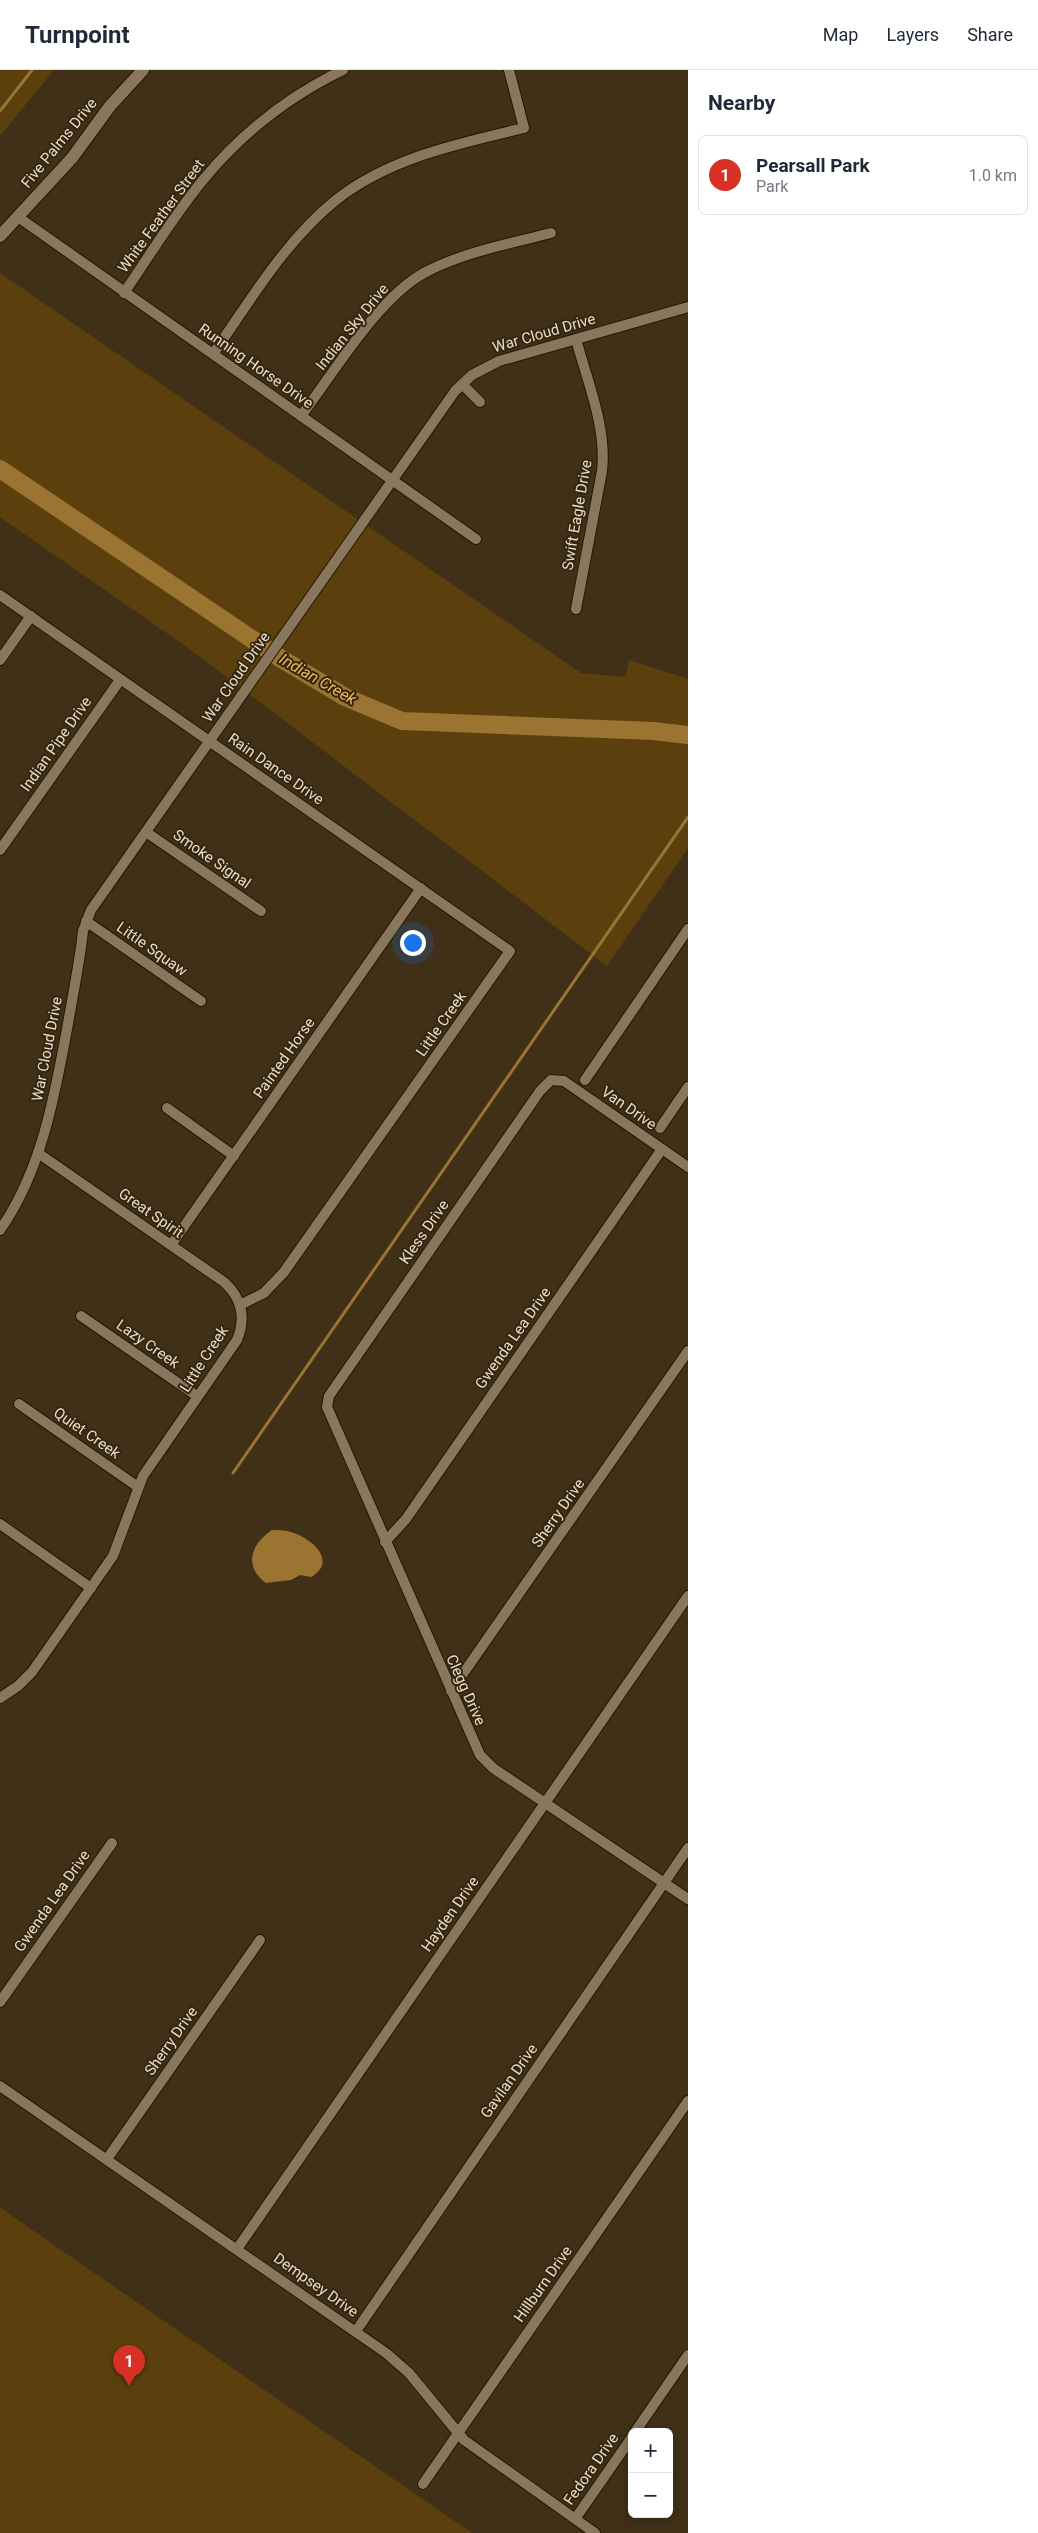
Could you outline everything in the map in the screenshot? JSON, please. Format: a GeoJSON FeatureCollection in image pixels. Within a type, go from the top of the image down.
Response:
{"type":"FeatureCollection","features":[{"type":"Feature","properties":{"kind":"street","name":"Five Palms Drive"},"geometry":{"type":"LineString","coordinates":[[0,236],[72,158],[110,106],[143,70]]}},
{"type":"Feature","properties":{"kind":"street","name":"White Feather Street"},"geometry":{"type":"LineString","coordinates":[[124,293],[196,189],[233,147],[288,102],[322,80],[343,70]]}},
{"type":"Feature","properties":{"kind":"street"},"geometry":{"type":"LineString","coordinates":[[213,354],[294,241],[338,199],[375,176],[414,158],[524,128],[509,70]]}},
{"type":"Feature","properties":{"kind":"street","name":"Running Horse Drive"},"geometry":{"type":"LineString","coordinates":[[18,217],[476,539]]}},
{"type":"Feature","properties":{"kind":"street","name":"Indian Sky Drive"},"geometry":{"type":"LineString","coordinates":[[301,416],[378,314],[407,285],[441,265],[475,253],[551,233]]}},
{"type":"Feature","properties":{"kind":"street","name":"War Cloud Drive"},"geometry":{"type":"LineString","coordinates":[[0,1230],[38,1153],[57,1085],[86,920],[98,899],[210,742],[391,480],[462,384],[480,369],[499,361],[687,310]]}},
{"type":"Feature","properties":{"kind":"street","name":"Swift Eagle Drive"},"geometry":{"type":"LineString","coordinates":[[576,339],[600,431],[603,451],[602,471],[576,609]]}},
{"type":"Feature","properties":{"kind":"street"},"geometry":{"type":"LineString","coordinates":[[462,384],[480,402]]}},
{"type":"Feature","properties":{"kind":"street","name":"Rain Dance Drive"},"geometry":{"type":"LineString","coordinates":[[0,595],[510,951]]}},
{"type":"Feature","properties":{"kind":"street"},"geometry":{"type":"LineString","coordinates":[[0,660],[31,616]]}},
{"type":"Feature","properties":{"kind":"street","name":"Indian Pipe Drive"},"geometry":{"type":"LineString","coordinates":[[0,850],[120,680]]}},
{"type":"Feature","properties":{"kind":"street","name":"Smoke Signal"},"geometry":{"type":"LineString","coordinates":[[146,832],[261,911]]}},
{"type":"Feature","properties":{"kind":"street","name":"Painted Horse"},"geometry":{"type":"LineString","coordinates":[[171,1244],[421,888]]}},
{"type":"Feature","properties":{"kind":"street","name":"Little Squaw"},"geometry":{"type":"LineString","coordinates":[[86,920],[202,1001]]}},
{"type":"Feature","properties":{"kind":"street"},"geometry":{"type":"LineString","coordinates":[[584,1080],[688,929]]}},
{"type":"Feature","properties":{"kind":"street","name":"Little Creek"},"geometry":{"type":"LineString","coordinates":[[0,1698],[18,1686],[32,1672],[113,1556],[138,1487],[156,1456],[237,1340],[242,1322],[240,1304],[264,1293],[284,1272],[510,951]]}},
{"type":"Feature","properties":{"kind":"street","name":"Van Drive"},"geometry":{"type":"LineString","coordinates":[[551,1080],[564,1081],[688,1167]]}},
{"type":"Feature","properties":{"kind":"street","name":"Kless Drive"},"geometry":{"type":"LineString","coordinates":[[328,1403],[335,1388],[540,1091],[551,1080]]}},
{"type":"Feature","properties":{"kind":"street"},"geometry":{"type":"LineString","coordinates":[[660,1128],[688,1087]]}},
{"type":"Feature","properties":{"kind":"street"},"geometry":{"type":"LineString","coordinates":[[167,1108],[234,1156]]}},
{"type":"Feature","properties":{"kind":"street","name":"Gwenda Lea Drive"},"geometry":{"type":"LineString","coordinates":[[385,1542],[406,1518],[662,1149]]}},
{"type":"Feature","properties":{"kind":"street","name":"Great Spirit"},"geometry":{"type":"LineString","coordinates":[[38,1153],[171,1244],[231,1288],[240,1304]]}},
{"type":"Feature","properties":{"kind":"street","name":"Lazy Creek"},"geometry":{"type":"LineString","coordinates":[[81,1316],[197,1396]]}},
{"type":"Feature","properties":{"kind":"street","name":"Sherry Drive"},"geometry":{"type":"LineString","coordinates":[[451,1691],[688,1351]]}},
{"type":"Feature","properties":{"kind":"street","name":"Clegg Drive"},"geometry":{"type":"LineString","coordinates":[[328,1403],[385,1542],[480,1755],[493,1768],[688,1900]]}},
{"type":"Feature","properties":{"kind":"street","name":"Quiet Creek"},"geometry":{"type":"LineString","coordinates":[[19,1404],[138,1487]]}},
{"type":"Feature","properties":{"kind":"street"},"geometry":{"type":"LineString","coordinates":[[0,1524],[92,1588]]}},
{"type":"Feature","properties":{"kind":"street","name":"Hayden Drive"},"geometry":{"type":"LineString","coordinates":[[237,2249],[688,1596]]}},
{"type":"Feature","properties":{"kind":"street","name":"Gwenda Lea Drive"},"geometry":{"type":"LineString","coordinates":[[0,2002],[112,1843]]}},
{"type":"Feature","properties":{"kind":"street","name":"Gavilan Drive"},"geometry":{"type":"LineString","coordinates":[[356,2331],[688,1848]]}},
{"type":"Feature","properties":{"kind":"street","name":"Sherry Drive"},"geometry":{"type":"LineString","coordinates":[[107,2159],[260,1940]]}},
{"type":"Feature","properties":{"kind":"street","name":"Dempsey Drive"},"geometry":{"type":"LineString","coordinates":[[0,2086],[356,2331],[409,2373],[458,2433],[479,2452],[595,2533]]}},
{"type":"Feature","properties":{"kind":"street","name":"Hillburn Drive"},"geometry":{"type":"LineString","coordinates":[[423,2484],[688,2100]]}},
{"type":"Feature","properties":{"kind":"street","name":"Fedora Drive"},"geometry":{"type":"LineString","coordinates":[[638,2428],[688,2355]]}},
{"type":"Feature","properties":{"kind":"street","name":"Fedora Drive"},"geometry":{"type":"LineString","coordinates":[[575,2519],[628,2443]]}},
{"type":"Feature","properties":{"kind":"shaded area"},"geometry":{"type":"Polygon","coordinates":[[[0,70],[54,70],[0,136],[0,70]]]}},
{"type":"Feature","properties":{"kind":"shaded area"},"geometry":{"type":"Polygon","coordinates":[[[0,273],[581,673],[626,677],[629,660],[688,679],[688,848],[607,966],[191,650],[0,517],[0,273]]]}},
{"type":"Feature","properties":{"kind":"shaded area"},"geometry":{"type":"Polygon","coordinates":[[[272,1530],[295,1533],[304,1537],[318,1549],[322,1556],[319,1570],[311,1577],[300,1575],[291,1580],[266,1583],[254,1570],[252,1555],[259,1542],[272,1530]]]}},
{"type":"Feature","properties":{"kind":"shaded area"},"geometry":{"type":"Polygon","coordinates":[[[0,2207],[45,2239],[472,2533],[0,2533],[0,2207]]]}},
{"type":"Feature","properties":{"kind":"waterway"},"geometry":{"type":"LineString","coordinates":[[0,111],[32,70]]}},
{"type":"Feature","properties":{"kind":"waterway","name":"Indian Creek"},"geometry":{"type":"LineString","coordinates":[[0,469],[280,658],[345,697],[402,721],[653,731],[688,735]]}},
{"type":"Feature","properties":{"kind":"waterway"},"geometry":{"type":"LineString","coordinates":[[233,1473],[688,817]]}},
{"type":"Feature","properties":{"kind":"place","name":"Pearsall Park"},"geometry":{"type":"Point","coordinates":[129,2386]}}]}
